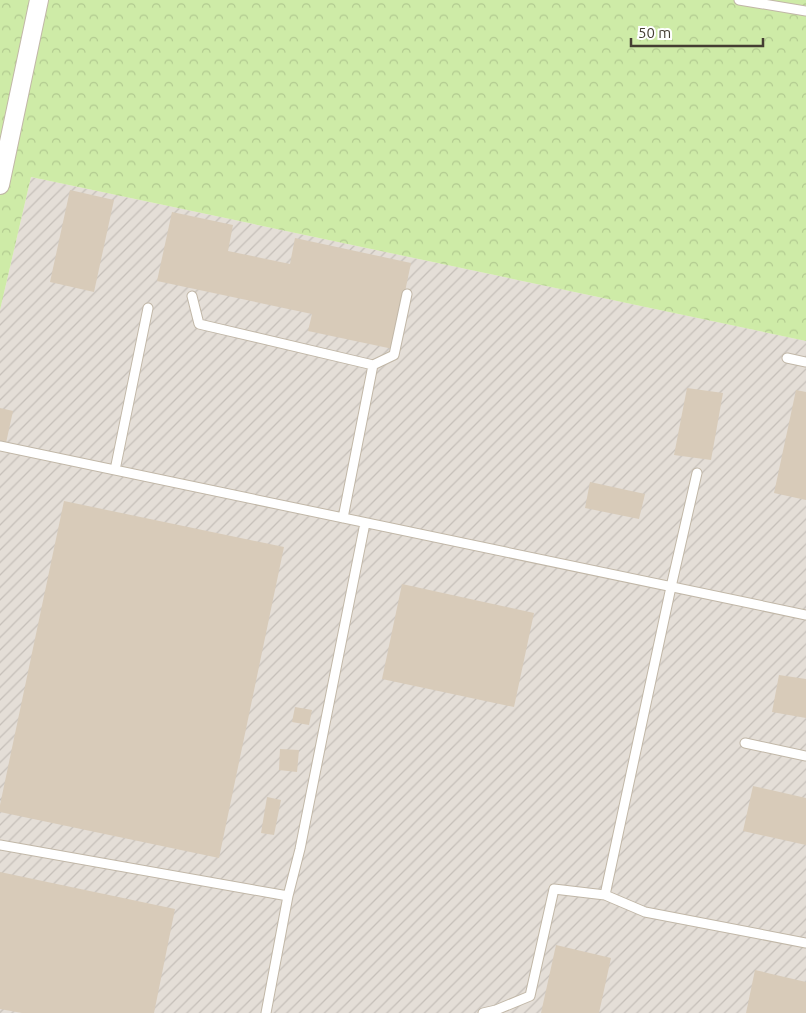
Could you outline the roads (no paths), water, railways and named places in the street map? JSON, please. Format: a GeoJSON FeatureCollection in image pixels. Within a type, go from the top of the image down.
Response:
{"type":"FeatureCollection","features":[{"type":"Feature","properties":{"kind":"street"},"geometry":{"type":"LineString","coordinates":[[0,185],[39,0]]}},
{"type":"Feature","properties":{"kind":"lane"},"geometry":{"type":"LineString","coordinates":[[739,0],[806,11]]}},
{"type":"Feature","properties":{"kind":"lane"},"geometry":{"type":"LineString","coordinates":[[192,296],[199,324],[373,365],[394,355],[407,294]]}},
{"type":"Feature","properties":{"kind":"lane"},"geometry":{"type":"LineString","coordinates":[[115,470],[148,308]]}},
{"type":"Feature","properties":{"kind":"lane"},"geometry":{"type":"LineString","coordinates":[[787,358],[806,362]]}},
{"type":"Feature","properties":{"kind":"lane"},"geometry":{"type":"LineString","coordinates":[[343,518],[373,365]]}},
{"type":"Feature","properties":{"kind":"lane"},"geometry":{"type":"LineString","coordinates":[[0,446],[806,615]]}},
{"type":"Feature","properties":{"kind":"lane"},"geometry":{"type":"LineString","coordinates":[[605,895],[697,473]]}},
{"type":"Feature","properties":{"kind":"lane"},"geometry":{"type":"LineString","coordinates":[[266,1013],[288,896],[300,849],[365,523]]}},
{"type":"Feature","properties":{"kind":"lane"},"geometry":{"type":"LineString","coordinates":[[745,743],[806,756]]}},
{"type":"Feature","properties":{"kind":"lane"},"geometry":{"type":"LineString","coordinates":[[0,845],[288,896]]}},
{"type":"Feature","properties":{"kind":"lane"},"geometry":{"type":"LineString","coordinates":[[483,1013],[496,1010],[530,996],[554,889],[605,895],[644,912],[806,943]]}}]}
